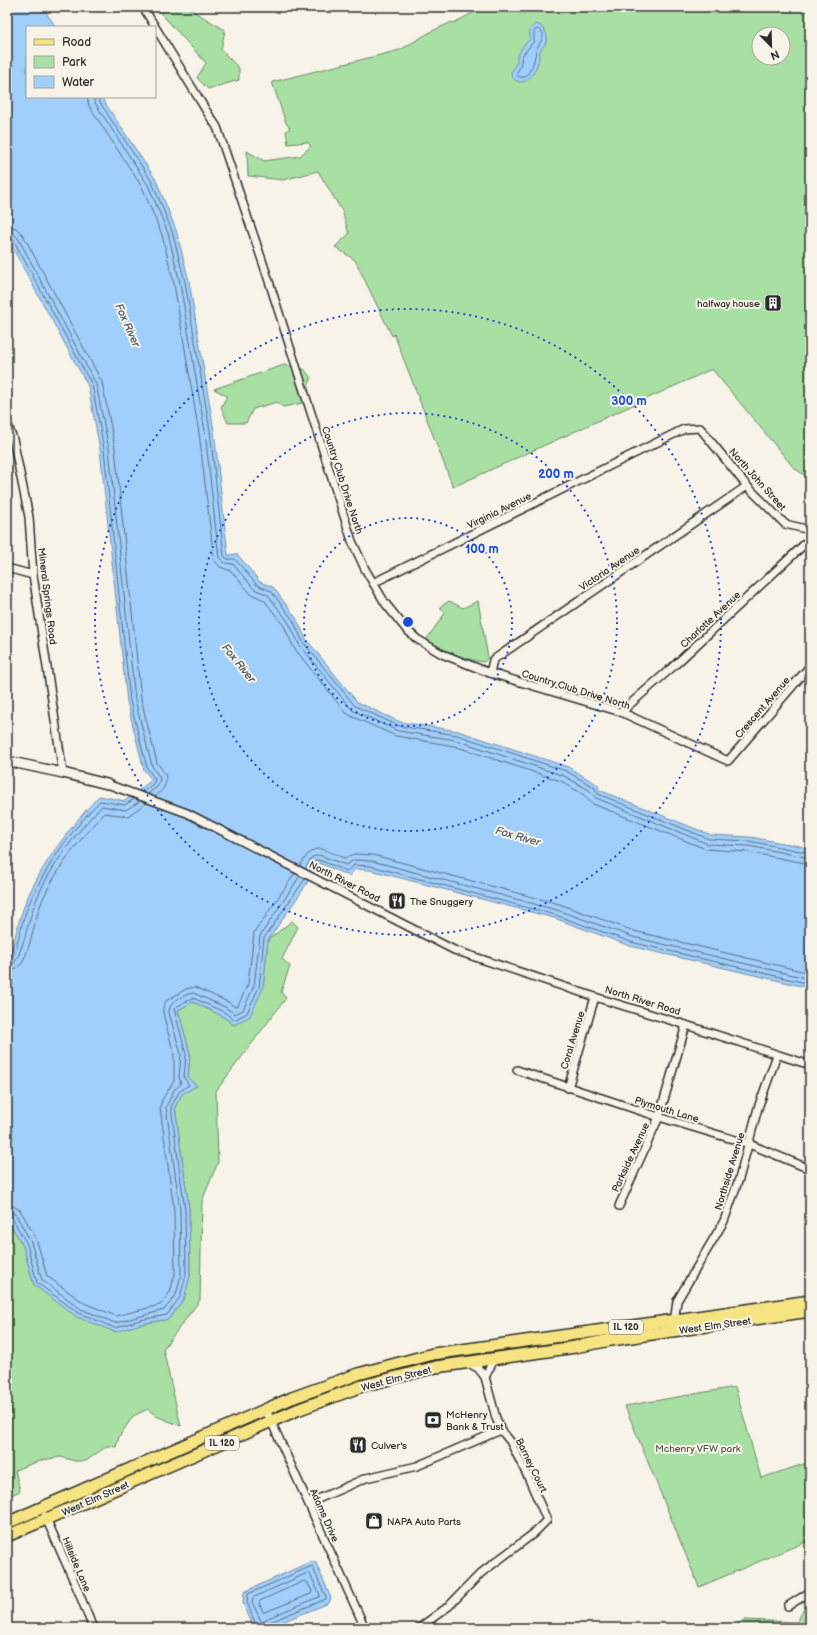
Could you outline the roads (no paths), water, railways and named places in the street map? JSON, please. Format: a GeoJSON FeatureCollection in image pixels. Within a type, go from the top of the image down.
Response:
{"type":"FeatureCollection","features":[{"type":"Feature","properties":{"kind":"main road","name":"West Elm Street"},"geometry":{"type":"LineString","coordinates":[[7,1536],[297,1410],[362,1386],[436,1367],[576,1347],[674,1326],[810,1301]]}},
{"type":"Feature","properties":{"kind":"main road","name":"West Elm Street"},"geometry":{"type":"LineString","coordinates":[[7,1523],[292,1398],[358,1374],[433,1354],[810,1311]]}},
{"type":"Feature","properties":{"kind":"street","name":"Country Club Drive North"},"geometry":{"type":"LineString","coordinates":[[143,7],[155,26]]}},
{"type":"Feature","properties":{"kind":"street","name":"Country Club Drive North"},"geometry":{"type":"LineString","coordinates":[[156,28],[217,127],[266,272],[343,518],[352,541],[373,583],[394,615],[417,640],[442,654],[490,673],[621,712],[728,761]]}},
{"type":"Feature","properties":{"kind":"street","name":"Mineral Springs Road"},"geometry":{"type":"LineString","coordinates":[[7,423],[13,439],[29,517],[33,575],[63,773]]}},
{"type":"Feature","properties":{"kind":"street","name":"Virginia Avenue"},"geometry":{"type":"LineString","coordinates":[[373,583],[684,429],[700,428]]}},
{"type":"Feature","properties":{"kind":"street","name":"North John Street"},"geometry":{"type":"LineString","coordinates":[[700,428],[747,486],[785,524],[810,530]]}},
{"type":"Feature","properties":{"kind":"street","name":"Victoria Avenue"},"geometry":{"type":"LineString","coordinates":[[490,673],[493,660],[747,486]]}},
{"type":"Feature","properties":{"kind":"street","name":"Charlotte Avenue"},"geometry":{"type":"LineString","coordinates":[[621,712],[676,664],[810,539]]}},
{"type":"Feature","properties":{"kind":"street"},"geometry":{"type":"LineString","coordinates":[[7,568],[33,575]]}},
{"type":"Feature","properties":{"kind":"street","name":"Crescent Avenue"},"geometry":{"type":"LineString","coordinates":[[728,761],[810,666]]}},
{"type":"Feature","properties":{"kind":"street","name":"North River Road"},"geometry":{"type":"LineString","coordinates":[[7,761],[108,784],[187,813],[454,950],[595,997],[810,1065]]}},
{"type":"Feature","properties":{"kind":"street","name":"Coral Avenue"},"geometry":{"type":"LineString","coordinates":[[568,1088],[595,997]]}},
{"type":"Feature","properties":{"kind":"street","name":"Parkside Avenue"},"geometry":{"type":"LineString","coordinates":[[618,1206],[659,1118],[686,1025]]}},
{"type":"Feature","properties":{"kind":"street","name":"Northside Avenue"},"geometry":{"type":"LineString","coordinates":[[674,1326],[677,1301],[724,1221],[739,1179],[758,1108],[777,1055]]}},
{"type":"Feature","properties":{"kind":"street","name":"Plymouth Lane"},"geometry":{"type":"LineString","coordinates":[[517,1070],[659,1118],[749,1144],[810,1169]]}},
{"type":"Feature","properties":{"kind":"street"},"geometry":{"type":"LineString","coordinates":[[485,1377],[490,1364],[495,1358]]}},
{"type":"Feature","properties":{"kind":"street"},"geometry":{"type":"LineString","coordinates":[[466,1362],[478,1368],[485,1377]]}},
{"type":"Feature","properties":{"kind":"street","name":"Barney Court"},"geometry":{"type":"LineString","coordinates":[[419,1628],[450,1606],[481,1573],[533,1534],[547,1520],[510,1441],[501,1430],[496,1418],[485,1377]]}},
{"type":"Feature","properties":{"kind":"street","name":"Adams Drive"},"geometry":{"type":"LineString","coordinates":[[266,1410],[364,1628]]}},
{"type":"Feature","properties":{"kind":"street"},"geometry":{"type":"LineString","coordinates":[[309,1503],[366,1478],[417,1466],[501,1430]]}},
{"type":"Feature","properties":{"kind":"street","name":"Hillside Lane"},"geometry":{"type":"LineString","coordinates":[[42,1508],[93,1628]]}},
{"type":"Feature","properties":{"kind":"street"},"geometry":{"type":"LineString","coordinates":[[788,1606],[810,1592]]}},
{"type":"Feature","properties":{"kind":"water","name":"Fox River"},"geometry":{"type":"Polygon","coordinates":[[[7,7],[42,7],[55,26],[26,26],[26,98],[102,98],[156,180],[176,230],[189,281],[214,431],[228,555],[237,554],[260,582],[273,587],[296,618],[306,639],[357,702],[400,722],[458,731],[568,767],[598,785],[599,790],[711,835],[750,837],[800,846],[810,850],[810,988],[630,946],[554,918],[370,870],[355,869],[349,876],[319,863],[302,891],[268,940],[263,988],[250,1016],[234,1025],[222,1016],[193,1002],[178,1010],[190,1053],[188,1078],[197,1086],[182,1094],[175,1107],[189,1209],[190,1276],[184,1299],[169,1319],[141,1324],[115,1332],[77,1317],[34,1285],[23,1246],[7,1218],[7,959],[11,952],[29,894],[44,867],[69,830],[99,796],[125,801],[152,780],[144,770],[127,702],[100,449],[88,386],[7,238],[7,7]]]}},
{"type":"Feature","properties":{"kind":"water"},"geometry":{"type":"Polygon","coordinates":[[[537,24],[546,32],[547,38],[545,45],[540,51],[538,63],[530,78],[526,81],[517,81],[512,77],[511,73],[523,46],[530,39],[530,30],[537,24]]]}},
{"type":"Feature","properties":{"kind":"water"},"geometry":{"type":"Polygon","coordinates":[[[312,1561],[316,1563],[331,1598],[329,1603],[267,1628],[254,1628],[243,1603],[244,1592],[312,1561]]]}},
{"type":"Feature","properties":{"kind":"place","name":"halfway house"},"geometry":{"type":"Point","coordinates":[773,303]}},
{"type":"Feature","properties":{"kind":"place","name":"The Snuggery"},"geometry":{"type":"Point","coordinates":[397,901]}},
{"type":"Feature","properties":{"kind":"place","name":"McHenry Bank & Trust"},"geometry":{"type":"Point","coordinates":[433,1420]}},
{"type":"Feature","properties":{"kind":"place","name":"Culver's"},"geometry":{"type":"Point","coordinates":[358,1445]}},
{"type":"Feature","properties":{"kind":"place","name":"NAPA Auto Parts"},"geometry":{"type":"Point","coordinates":[374,1521]}},
{"type":"Feature","properties":{"kind":"park label","name":"Mchenry VFW park"},"geometry":{"type":"Point","coordinates":[698,1448]}}]}
